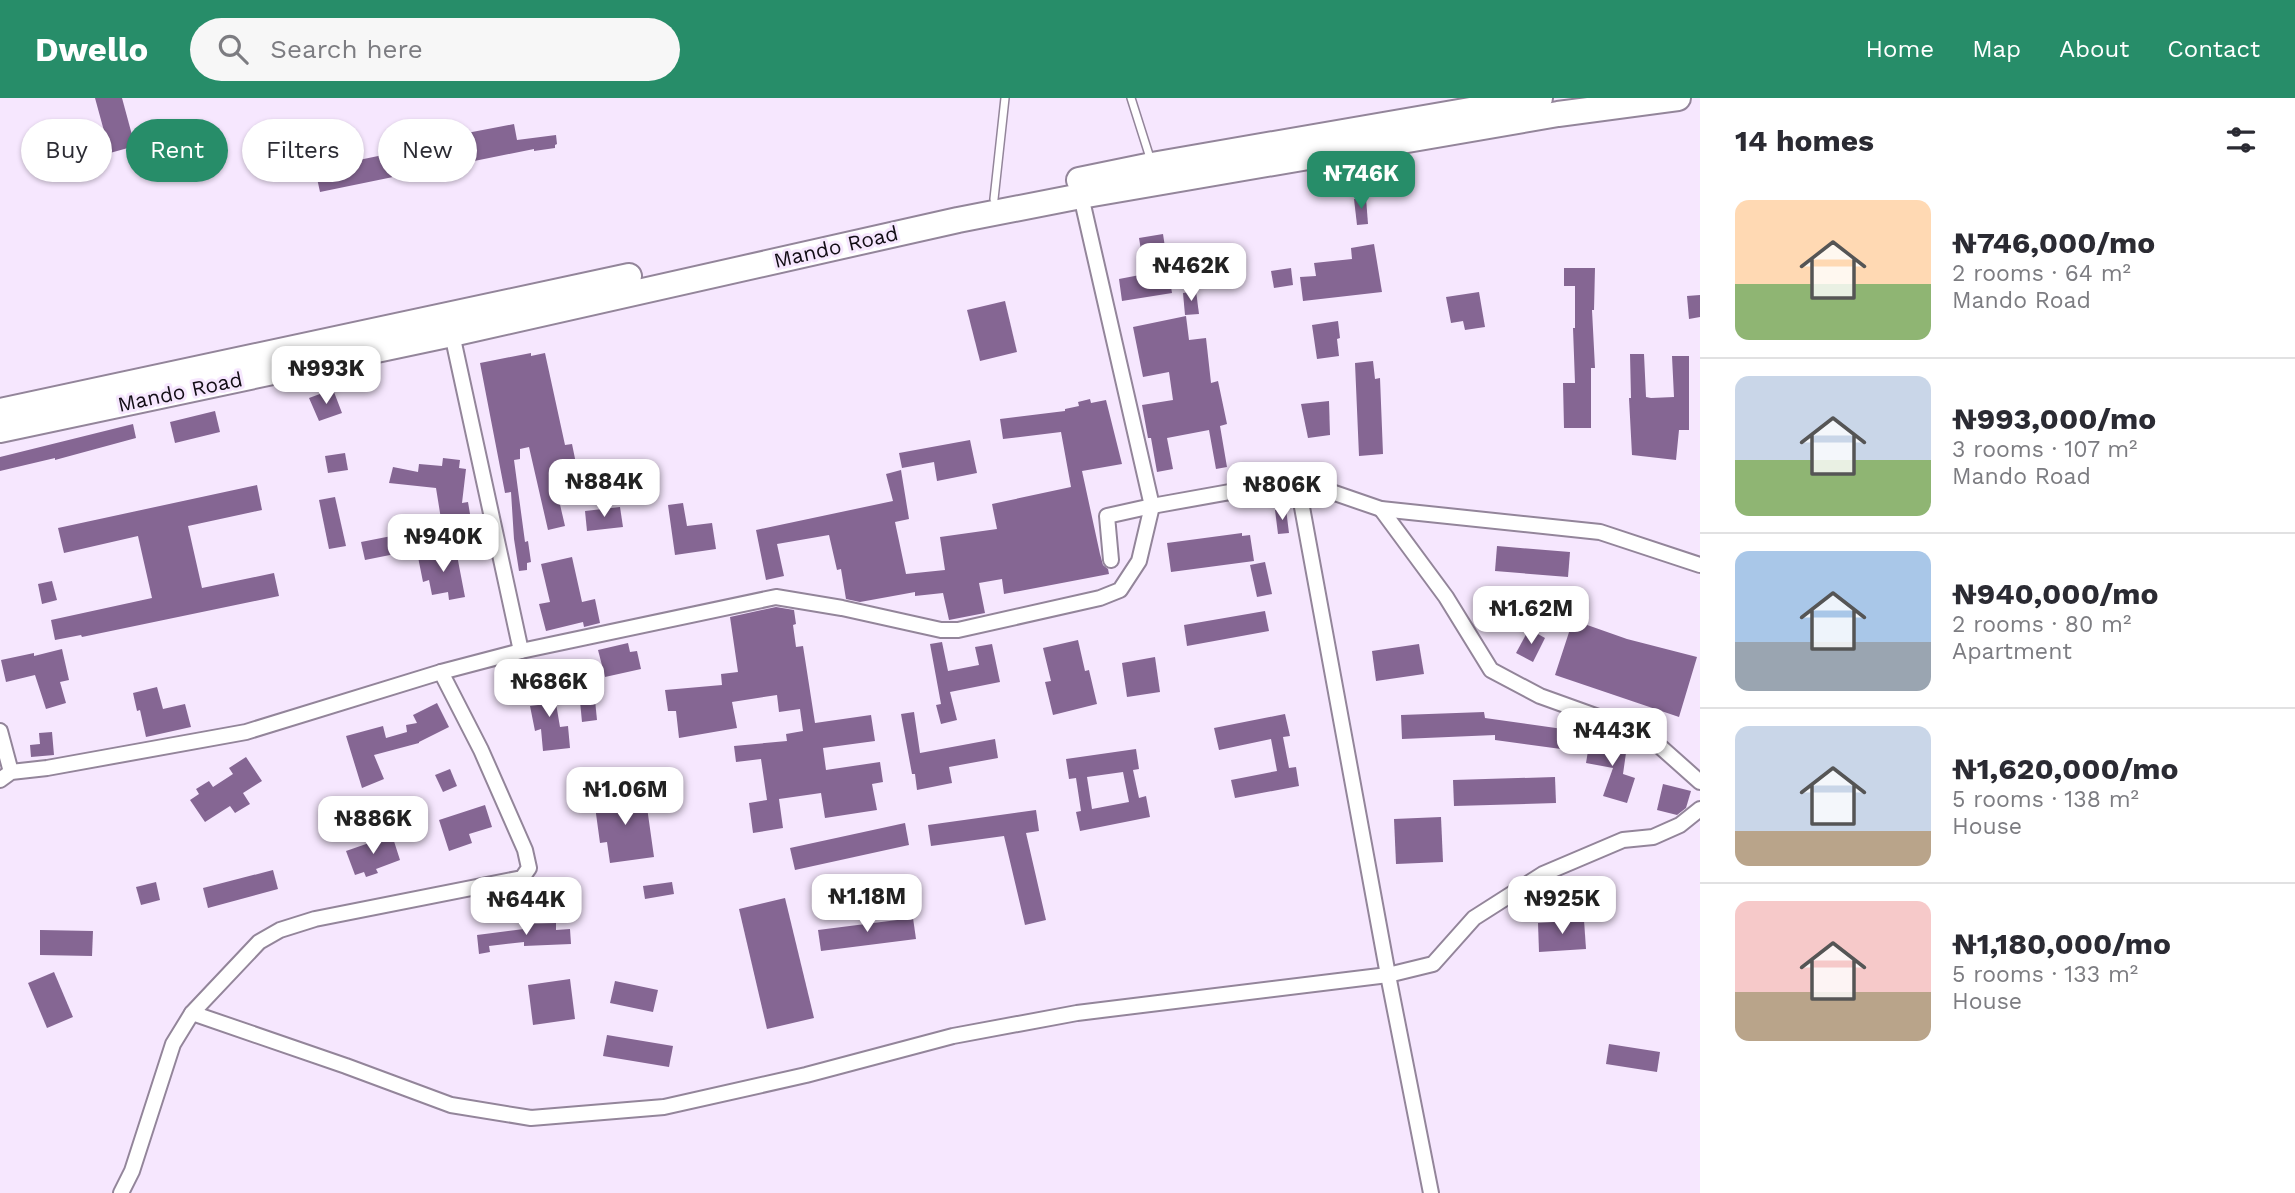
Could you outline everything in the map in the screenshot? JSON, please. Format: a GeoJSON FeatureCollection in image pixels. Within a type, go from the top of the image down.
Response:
{"type":"FeatureCollection","features":[{"type":"Feature","properties":{"kind":"highway","name":"Mando Road"},"geometry":{"type":"LineString","coordinates":[[0,411],[1152,165],[1540,98]]}},
{"type":"Feature","properties":{"kind":"highway","name":"Mando Road"},"geometry":{"type":"LineString","coordinates":[[0,430],[452,334],[958,220],[1081,196],[1558,114],[1678,98]]}},
{"type":"Feature","properties":{"kind":"street"},"geometry":{"type":"LineString","coordinates":[[0,731],[5,776],[246,732],[521,651],[776,597],[942,630],[958,630],[1088,601],[1120,590],[1139,561],[1152,506],[1081,196]]}},
{"type":"Feature","properties":{"kind":"street"},"geometry":{"type":"LineString","coordinates":[[452,334],[521,651]]}},
{"type":"Feature","properties":{"kind":"street"},"geometry":{"type":"LineString","coordinates":[[1297,480],[1431,1193]]}},
{"type":"Feature","properties":{"kind":"street"},"geometry":{"type":"LineString","coordinates":[[1111,560],[1107,516],[1297,480],[1381,509],[1600,532],[1700,565]]}},
{"type":"Feature","properties":{"kind":"street"},"geometry":{"type":"LineString","coordinates":[[1381,509],[1446,597],[1491,670],[1540,696],[1629,728],[1655,742],[1700,782]]}},
{"type":"Feature","properties":{"kind":"street"},"geometry":{"type":"LineString","coordinates":[[121,1193],[132,1171],[173,1044],[192,1013],[259,942],[280,930],[315,919],[522,878],[529,868],[525,850],[481,750],[441,673]]}},
{"type":"Feature","properties":{"kind":"street"},"geometry":{"type":"LineString","coordinates":[[192,1013],[451,1105],[531,1118],[664,1107],[806,1075],[953,1036],[1077,1013],[1388,975],[1433,964],[1474,918],[1543,874],[1623,840],[1653,837],[1680,825],[1700,809]]}},
{"type":"Feature","properties":{"kind":"lane"},"geometry":{"type":"LineString","coordinates":[[994,199],[999,130],[1005,98]]}},
{"type":"Feature","properties":{"kind":"lane"},"geometry":{"type":"LineString","coordinates":[[1131,98],[1152,165]]}},
{"type":"Feature","properties":{"kind":"building"},"geometry":{"type":"Polygon","coordinates":[[[95,98],[122,98],[128,119],[126,149],[112,152],[112,119],[101,119],[95,98]]]}},
{"type":"Feature","properties":{"kind":"building"},"geometry":{"type":"Polygon","coordinates":[[[514,124],[517,140],[556,135],[557,144],[555,148],[534,149],[477,161],[477,131],[514,124]]]}},
{"type":"Feature","properties":{"kind":"building"},"geometry":{"type":"Polygon","coordinates":[[[378,156],[378,180],[320,192],[318,182],[364,182],[364,159],[378,156]]]}},
{"type":"Feature","properties":{"kind":"building"},"geometry":{"type":"Polygon","coordinates":[[[1366,198],[1368,224],[1357,225],[1354,199],[1366,198]]]}},
{"type":"Feature","properties":{"kind":"building"},"geometry":{"type":"Polygon","coordinates":[[[1163,234],[1172,293],[1122,301],[1119,279],[1145,274],[1139,238],[1163,234]]]}},
{"type":"Feature","properties":{"kind":"building"},"geometry":{"type":"Polygon","coordinates":[[[1374,244],[1382,292],[1303,301],[1300,277],[1316,276],[1314,263],[1352,259],[1351,248],[1374,244]]]}},
{"type":"Feature","properties":{"kind":"building"},"geometry":{"type":"Polygon","coordinates":[[[1291,268],[1293,285],[1274,288],[1271,271],[1291,268]]]}},
{"type":"Feature","properties":{"kind":"building"},"geometry":{"type":"Polygon","coordinates":[[[1564,268],[1595,268],[1592,310],[1595,368],[1591,368],[1591,428],[1564,428],[1563,383],[1575,383],[1575,286],[1564,286],[1564,268]]]}},
{"type":"Feature","properties":{"kind":"building"},"geometry":{"type":"Polygon","coordinates":[[[1196,291],[1199,314],[1185,315],[1183,293],[1196,291]]]}},
{"type":"Feature","properties":{"kind":"building"},"geometry":{"type":"Polygon","coordinates":[[[1479,292],[1485,327],[1465,330],[1463,321],[1451,323],[1446,297],[1479,292]]]}},
{"type":"Feature","properties":{"kind":"building"},"geometry":{"type":"Polygon","coordinates":[[[1700,295],[1700,317],[1689,319],[1687,296],[1700,295]]]}},
{"type":"Feature","properties":{"kind":"building"},"geometry":{"type":"Polygon","coordinates":[[[1005,301],[1017,352],[980,361],[967,310],[1005,301]]]}},
{"type":"Feature","properties":{"kind":"building"},"geometry":{"type":"Polygon","coordinates":[[[1186,316],[1189,340],[1206,338],[1211,383],[1218,381],[1227,424],[1220,426],[1227,467],[1216,469],[1209,430],[1167,438],[1173,469],[1157,472],[1142,405],[1173,400],[1169,372],[1143,377],[1133,327],[1186,316]]]}},
{"type":"Feature","properties":{"kind":"building"},"geometry":{"type":"Polygon","coordinates":[[[1338,321],[1339,356],[1317,359],[1312,325],[1338,321]]]}},
{"type":"Feature","properties":{"kind":"building"},"geometry":{"type":"Polygon","coordinates":[[[531,353],[531,356],[545,353],[565,445],[572,444],[579,478],[555,483],[565,526],[548,530],[529,447],[520,449],[520,459],[514,460],[525,542],[528,541],[531,562],[527,563],[527,570],[519,571],[511,492],[505,493],[480,363],[531,353]]]}},
{"type":"Feature","properties":{"kind":"building"},"geometry":{"type":"Polygon","coordinates":[[[1630,354],[1644,354],[1646,397],[1651,398],[1674,397],[1672,356],[1689,356],[1689,430],[1679,430],[1676,460],[1632,455],[1630,354]]]}},
{"type":"Feature","properties":{"kind":"building"},"geometry":{"type":"Polygon","coordinates":[[[1373,361],[1375,379],[1380,378],[1383,454],[1359,456],[1355,363],[1373,361]]]}},
{"type":"Feature","properties":{"kind":"building"},"geometry":{"type":"Polygon","coordinates":[[[328,391],[329,394],[334,392],[342,413],[319,421],[309,398],[328,391]]]}},
{"type":"Feature","properties":{"kind":"building"},"geometry":{"type":"Polygon","coordinates":[[[1090,399],[1091,403],[1106,400],[1122,464],[1082,471],[1100,554],[1109,574],[1004,594],[1002,579],[979,583],[985,613],[949,620],[943,593],[915,596],[915,592],[860,602],[846,599],[841,569],[837,570],[829,535],[777,544],[784,576],[766,580],[756,530],[893,501],[886,474],[901,470],[909,519],[895,522],[906,574],[945,570],[940,537],[997,529],[992,504],[1071,487],[1061,432],[1003,439],[1000,419],[1065,411],[1079,406],[1078,402],[1090,399]]]}},
{"type":"Feature","properties":{"kind":"building"},"geometry":{"type":"Polygon","coordinates":[[[1329,401],[1330,435],[1308,438],[1301,404],[1329,401]]]}},
{"type":"Feature","properties":{"kind":"building"},"geometry":{"type":"Polygon","coordinates":[[[215,411],[220,432],[175,443],[170,422],[215,411]]]}},
{"type":"Feature","properties":{"kind":"building"},"geometry":{"type":"Polygon","coordinates":[[[133,424],[136,438],[55,460],[0,471],[0,457],[133,424]]]}},
{"type":"Feature","properties":{"kind":"building"},"geometry":{"type":"Polygon","coordinates":[[[970,440],[977,473],[937,481],[934,462],[902,468],[899,453],[970,440]]]}},
{"type":"Feature","properties":{"kind":"building"},"geometry":{"type":"Polygon","coordinates":[[[345,453],[348,470],[328,473],[325,456],[345,453]]]}},
{"type":"Feature","properties":{"kind":"building"},"geometry":{"type":"Polygon","coordinates":[[[443,458],[460,460],[459,468],[466,469],[462,503],[468,502],[470,514],[441,519],[436,488],[389,483],[393,467],[418,472],[419,464],[442,466],[443,458]]]}},
{"type":"Feature","properties":{"kind":"building"},"geometry":{"type":"Polygon","coordinates":[[[257,485],[262,510],[188,526],[202,588],[274,573],[279,596],[82,637],[55,640],[51,620],[152,598],[138,536],[64,553],[58,528],[257,485]]]}},
{"type":"Feature","properties":{"kind":"building"},"geometry":{"type":"Polygon","coordinates":[[[335,497],[346,546],[329,549],[319,500],[335,497]]]}},
{"type":"Feature","properties":{"kind":"building"},"geometry":{"type":"Polygon","coordinates":[[[683,503],[687,526],[712,523],[716,549],[675,555],[668,505],[683,503]]]}},
{"type":"Feature","properties":{"kind":"building"},"geometry":{"type":"Polygon","coordinates":[[[620,507],[623,527],[587,531],[585,511],[620,507]]]}},
{"type":"Feature","properties":{"kind":"building"},"geometry":{"type":"Polygon","coordinates":[[[1286,509],[1289,533],[1278,534],[1275,510],[1286,509]]]}},
{"type":"Feature","properties":{"kind":"building"},"geometry":{"type":"Polygon","coordinates":[[[417,531],[420,549],[365,560],[361,542],[417,531]]]}},
{"type":"Feature","properties":{"kind":"building"},"geometry":{"type":"Polygon","coordinates":[[[1242,533],[1242,536],[1250,535],[1254,561],[1171,572],[1167,543],[1242,533]]]}},
{"type":"Feature","properties":{"kind":"building"},"geometry":{"type":"Polygon","coordinates":[[[1497,546],[1570,552],[1568,577],[1495,571],[1497,546]]]}},
{"type":"Feature","properties":{"kind":"building"},"geometry":{"type":"Polygon","coordinates":[[[456,550],[465,597],[449,600],[448,592],[432,595],[429,580],[423,582],[418,557],[456,550]]]}},
{"type":"Feature","properties":{"kind":"building"},"geometry":{"type":"Polygon","coordinates":[[[572,557],[582,602],[595,599],[600,623],[584,627],[583,622],[546,631],[539,604],[550,602],[541,564],[572,557]]]}},
{"type":"Feature","properties":{"kind":"building"},"geometry":{"type":"Polygon","coordinates":[[[1265,562],[1272,594],[1257,597],[1250,565],[1265,562]]]}},
{"type":"Feature","properties":{"kind":"building"},"geometry":{"type":"Polygon","coordinates":[[[52,581],[57,600],[42,604],[38,584],[52,581]]]}},
{"type":"Feature","properties":{"kind":"building"},"geometry":{"type":"Polygon","coordinates":[[[776,607],[794,610],[796,647],[803,646],[815,723],[871,715],[875,741],[823,748],[826,770],[880,762],[883,782],[872,784],[877,810],[825,818],[821,793],[779,799],[783,828],[753,833],[749,803],[767,800],[761,759],[736,762],[734,746],[787,741],[786,734],[803,731],[800,709],[779,712],[777,695],[732,702],[737,728],[679,738],[676,711],[668,711],[665,690],[722,685],[721,674],[738,672],[730,617],[776,607]]]}},
{"type":"Feature","properties":{"kind":"building"},"geometry":{"type":"Polygon","coordinates":[[[1265,611],[1269,631],[1187,646],[1184,625],[1265,611]]]}},
{"type":"Feature","properties":{"kind":"building"},"geometry":{"type":"Polygon","coordinates":[[[1573,620],[1627,639],[1697,657],[1679,717],[1555,675],[1573,620]]]}},
{"type":"Feature","properties":{"kind":"building"},"geometry":{"type":"Polygon","coordinates":[[[1529,629],[1545,638],[1533,662],[1516,653],[1529,629]]]}},
{"type":"Feature","properties":{"kind":"building"},"geometry":{"type":"Polygon","coordinates":[[[1078,640],[1085,671],[1089,670],[1097,704],[1053,715],[1045,682],[1051,681],[1043,648],[1078,640]]]}},
{"type":"Feature","properties":{"kind":"building"},"geometry":{"type":"Polygon","coordinates":[[[942,642],[948,671],[979,665],[975,647],[992,644],[1000,682],[950,692],[957,720],[941,724],[936,705],[941,704],[930,644],[942,642]]]}},
{"type":"Feature","properties":{"kind":"building"},"geometry":{"type":"Polygon","coordinates":[[[628,643],[630,652],[637,651],[641,669],[605,677],[598,650],[628,643]]]}},
{"type":"Feature","properties":{"kind":"building"},"geometry":{"type":"Polygon","coordinates":[[[1419,644],[1424,674],[1376,681],[1372,651],[1419,644]]]}},
{"type":"Feature","properties":{"kind":"building"},"geometry":{"type":"Polygon","coordinates":[[[62,649],[69,680],[60,682],[66,703],[46,709],[35,675],[6,682],[1,660],[62,649]]]}},
{"type":"Feature","properties":{"kind":"building"},"geometry":{"type":"Polygon","coordinates":[[[1155,657],[1160,692],[1127,697],[1122,663],[1155,657]]]}},
{"type":"Feature","properties":{"kind":"building"},"geometry":{"type":"Polygon","coordinates":[[[552,680],[560,727],[568,726],[570,748],[543,751],[541,729],[535,731],[530,706],[538,705],[535,683],[552,680]]]}},
{"type":"Feature","properties":{"kind":"building"},"geometry":{"type":"Polygon","coordinates":[[[157,687],[163,709],[185,704],[191,727],[146,737],[133,693],[157,687]]]}},
{"type":"Feature","properties":{"kind":"building"},"geometry":{"type":"Polygon","coordinates":[[[594,690],[597,720],[582,722],[579,691],[594,690]]]}},
{"type":"Feature","properties":{"kind":"building"},"geometry":{"type":"Polygon","coordinates":[[[437,703],[449,727],[419,743],[374,755],[384,779],[362,788],[346,736],[383,726],[386,738],[407,732],[406,725],[417,723],[413,715],[437,703]]]}},
{"type":"Feature","properties":{"kind":"building"},"geometry":{"type":"Polygon","coordinates":[[[914,712],[920,753],[995,739],[998,758],[949,767],[952,783],[917,790],[901,714],[914,712]]]}},
{"type":"Feature","properties":{"kind":"building"},"geometry":{"type":"Polygon","coordinates":[[[1484,712],[1485,718],[1563,729],[1561,749],[1495,740],[1495,735],[1402,739],[1401,715],[1484,712]]]}},
{"type":"Feature","properties":{"kind":"building"},"geometry":{"type":"Polygon","coordinates":[[[1285,714],[1290,736],[1283,737],[1289,768],[1296,767],[1299,786],[1235,798],[1231,780],[1277,771],[1271,739],[1219,750],[1214,728],[1285,714]]]}},
{"type":"Feature","properties":{"kind":"building"},"geometry":{"type":"Polygon","coordinates":[[[52,732],[54,755],[31,757],[30,745],[40,744],[39,733],[52,732]]]}},
{"type":"Feature","properties":{"kind":"building"},"geometry":{"type":"Polygon","coordinates":[[[1590,739],[1627,746],[1623,774],[1635,778],[1627,803],[1603,796],[1613,768],[1586,763],[1590,739]]]}},
{"type":"Feature","properties":{"kind":"building"},"geometry":{"type":"Polygon","coordinates":[[[1136,749],[1139,769],[1133,770],[1139,798],[1146,796],[1150,817],[1080,831],[1076,812],[1081,811],[1076,778],[1069,779],[1066,759],[1136,749]],[[1123,772],[1087,777],[1092,809],[1129,802],[1123,772]]]}},
{"type":"Feature","properties":{"kind":"building"},"geometry":{"type":"Polygon","coordinates":[[[246,757],[262,781],[243,793],[250,804],[235,813],[230,806],[205,822],[190,800],[199,794],[196,789],[209,781],[213,787],[233,774],[229,768],[246,757]]]}},
{"type":"Feature","properties":{"kind":"building"},"geometry":{"type":"Polygon","coordinates":[[[450,769],[457,786],[443,792],[435,775],[450,769]]]}},
{"type":"Feature","properties":{"kind":"building"},"geometry":{"type":"Polygon","coordinates":[[[1555,777],[1556,803],[1454,806],[1453,780],[1555,777]]]}},
{"type":"Feature","properties":{"kind":"building"},"geometry":{"type":"Polygon","coordinates":[[[1663,784],[1691,791],[1686,808],[1677,815],[1657,810],[1663,784]]]}},
{"type":"Feature","properties":{"kind":"building"},"geometry":{"type":"Polygon","coordinates":[[[645,793],[654,857],[610,863],[607,842],[600,843],[594,799],[645,793]]]}},
{"type":"Feature","properties":{"kind":"building"},"geometry":{"type":"Polygon","coordinates":[[[485,805],[492,827],[469,834],[472,843],[449,851],[439,820],[485,805]]]}},
{"type":"Feature","properties":{"kind":"building"},"geometry":{"type":"Polygon","coordinates":[[[1036,810],[1039,831],[1026,833],[1046,920],[1025,925],[1004,836],[931,846],[928,825],[1036,810]]]}},
{"type":"Feature","properties":{"kind":"building"},"geometry":{"type":"Polygon","coordinates":[[[1441,817],[1443,862],[1396,864],[1394,819],[1441,817]]]}},
{"type":"Feature","properties":{"kind":"building"},"geometry":{"type":"Polygon","coordinates":[[[905,823],[909,845],[795,870],[790,848],[905,823]]]}},
{"type":"Feature","properties":{"kind":"building"},"geometry":{"type":"Polygon","coordinates":[[[392,835],[400,860],[376,869],[378,873],[366,877],[364,872],[355,875],[346,851],[392,835]]]}},
{"type":"Feature","properties":{"kind":"building"},"geometry":{"type":"Polygon","coordinates":[[[273,870],[278,889],[208,908],[203,888],[273,870]]]}},
{"type":"Feature","properties":{"kind":"building"},"geometry":{"type":"Polygon","coordinates":[[[156,882],[160,900],[141,905],[136,887],[156,882]]]}},
{"type":"Feature","properties":{"kind":"building"},"geometry":{"type":"Polygon","coordinates":[[[672,882],[674,894],[645,899],[643,886],[672,882]]]}},
{"type":"Feature","properties":{"kind":"building"},"geometry":{"type":"Polygon","coordinates":[[[785,898],[814,1018],[767,1029],[739,909],[785,898]]]}},
{"type":"Feature","properties":{"kind":"building"},"geometry":{"type":"Polygon","coordinates":[[[913,918],[916,939],[821,951],[818,930],[913,918]]]}},
{"type":"Feature","properties":{"kind":"building"},"geometry":{"type":"Polygon","coordinates":[[[1584,920],[1586,949],[1539,952],[1538,923],[1584,920]]]}},
{"type":"Feature","properties":{"kind":"building"},"geometry":{"type":"Polygon","coordinates":[[[556,923],[556,930],[570,929],[571,944],[524,946],[524,942],[489,946],[490,952],[479,954],[477,935],[524,929],[523,924],[556,923]]]}},
{"type":"Feature","properties":{"kind":"building"},"geometry":{"type":"Polygon","coordinates":[[[40,930],[93,931],[92,956],[40,955],[40,930]]]}},
{"type":"Feature","properties":{"kind":"building"},"geometry":{"type":"Polygon","coordinates":[[[54,972],[73,1017],[47,1028],[28,983],[54,972]]]}},
{"type":"Feature","properties":{"kind":"building"},"geometry":{"type":"Polygon","coordinates":[[[570,979],[575,1019],[533,1025],[528,985],[570,979]]]}},
{"type":"Feature","properties":{"kind":"building"},"geometry":{"type":"Polygon","coordinates":[[[615,981],[658,990],[653,1012],[610,1003],[615,981]]]}},
{"type":"Feature","properties":{"kind":"building"},"geometry":{"type":"Polygon","coordinates":[[[607,1035],[673,1046],[669,1067],[603,1056],[607,1035]]]}},
{"type":"Feature","properties":{"kind":"building"},"geometry":{"type":"Polygon","coordinates":[[[1609,1044],[1660,1052],[1657,1072],[1606,1064],[1609,1044]]]}}]}
